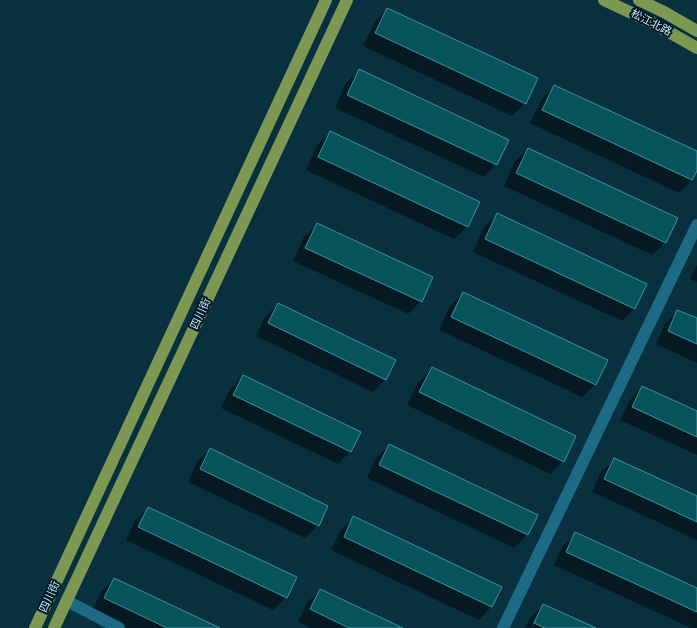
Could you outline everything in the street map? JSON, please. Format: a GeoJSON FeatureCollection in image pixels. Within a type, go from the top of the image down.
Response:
{"type":"FeatureCollection","features":[{"type":"Feature","properties":{"kind":"main road","name":"四川街"},"geometry":{"type":"LineString","coordinates":[[35,628],[326,0]]}},
{"type":"Feature","properties":{"kind":"main road","name":"四川街"},"geometry":{"type":"LineString","coordinates":[[54,628],[347,0]]}},
{"type":"Feature","properties":{"kind":"main road","name":"松江北路"},"geometry":{"type":"LineString","coordinates":[[604,0],[697,48]]}},
{"type":"Feature","properties":{"kind":"main road","name":"松江北路"},"geometry":{"type":"LineString","coordinates":[[639,0],[664,12],[697,31]]}},
{"type":"Feature","properties":{"kind":"street"},"geometry":{"type":"LineString","coordinates":[[503,628],[697,225]]}},
{"type":"Feature","properties":{"kind":"street"},"geometry":{"type":"LineString","coordinates":[[67,601],[119,628]]}},
{"type":"Feature","properties":{"kind":"building"},"geometry":{"type":"Polygon","coordinates":[[[387,8],[538,78],[526,104],[375,33],[387,8]]]}},
{"type":"Feature","properties":{"kind":"building"},"geometry":{"type":"Polygon","coordinates":[[[359,69],[509,140],[497,165],[347,95],[359,69]]]}},
{"type":"Feature","properties":{"kind":"building"},"geometry":{"type":"Polygon","coordinates":[[[554,85],[697,151],[697,171],[692,180],[542,110],[554,85]]]}},
{"type":"Feature","properties":{"kind":"building"},"geometry":{"type":"Polygon","coordinates":[[[330,131],[480,202],[468,227],[318,157],[330,131]]]}},
{"type":"Feature","properties":{"kind":"building"},"geometry":{"type":"Polygon","coordinates":[[[528,148],[678,218],[666,243],[516,173],[528,148]]]}},
{"type":"Feature","properties":{"kind":"building"},"geometry":{"type":"Polygon","coordinates":[[[497,213],[647,284],[635,309],[485,239],[497,213]]]}},
{"type":"Feature","properties":{"kind":"building"},"geometry":{"type":"Polygon","coordinates":[[[317,223],[433,277],[422,302],[305,248],[317,223]]]}},
{"type":"Feature","properties":{"kind":"building"},"geometry":{"type":"Polygon","coordinates":[[[463,292],[608,360],[596,385],[451,317],[463,292]]]}},
{"type":"Feature","properties":{"kind":"building"},"geometry":{"type":"Polygon","coordinates":[[[278,303],[396,360],[386,380],[268,323],[278,303]]]}},
{"type":"Feature","properties":{"kind":"building"},"geometry":{"type":"Polygon","coordinates":[[[677,310],[697,318],[697,344],[668,331],[677,310]]]}},
{"type":"Feature","properties":{"kind":"building"},"geometry":{"type":"Polygon","coordinates":[[[432,367],[576,436],[564,462],[419,392],[432,367]]]}},
{"type":"Feature","properties":{"kind":"building"},"geometry":{"type":"Polygon","coordinates":[[[243,375],[361,432],[351,452],[233,395],[243,375]]]}},
{"type":"Feature","properties":{"kind":"building"},"geometry":{"type":"Polygon","coordinates":[[[642,386],[697,411],[697,437],[632,407],[642,386]]]}},
{"type":"Feature","properties":{"kind":"building"},"geometry":{"type":"Polygon","coordinates":[[[389,444],[538,515],[528,535],[379,465],[389,444]]]}},
{"type":"Feature","properties":{"kind":"building"},"geometry":{"type":"Polygon","coordinates":[[[210,448],[328,506],[319,526],[200,469],[210,448]]]}},
{"type":"Feature","properties":{"kind":"building"},"geometry":{"type":"Polygon","coordinates":[[[614,458],[697,496],[697,522],[604,479],[614,458]]]}},
{"type":"Feature","properties":{"kind":"building"},"geometry":{"type":"Polygon","coordinates":[[[148,507],[297,577],[287,598],[138,527],[148,507]]]}},
{"type":"Feature","properties":{"kind":"building"},"geometry":{"type":"Polygon","coordinates":[[[353,516],[502,587],[492,607],[344,537],[353,516]]]}},
{"type":"Feature","properties":{"kind":"building"},"geometry":{"type":"Polygon","coordinates":[[[575,532],[697,588],[697,612],[566,552],[575,532]]]}},
{"type":"Feature","properties":{"kind":"building"},"geometry":{"type":"Polygon","coordinates":[[[114,578],[220,628],[167,628],[104,598],[114,578]]]}},
{"type":"Feature","properties":{"kind":"building"},"geometry":{"type":"Polygon","coordinates":[[[320,589],[403,628],[349,628],[310,609],[320,589]]]}},
{"type":"Feature","properties":{"kind":"building"},"geometry":{"type":"Polygon","coordinates":[[[543,604],[596,628],[545,628],[534,623],[543,604]]]}}]}
